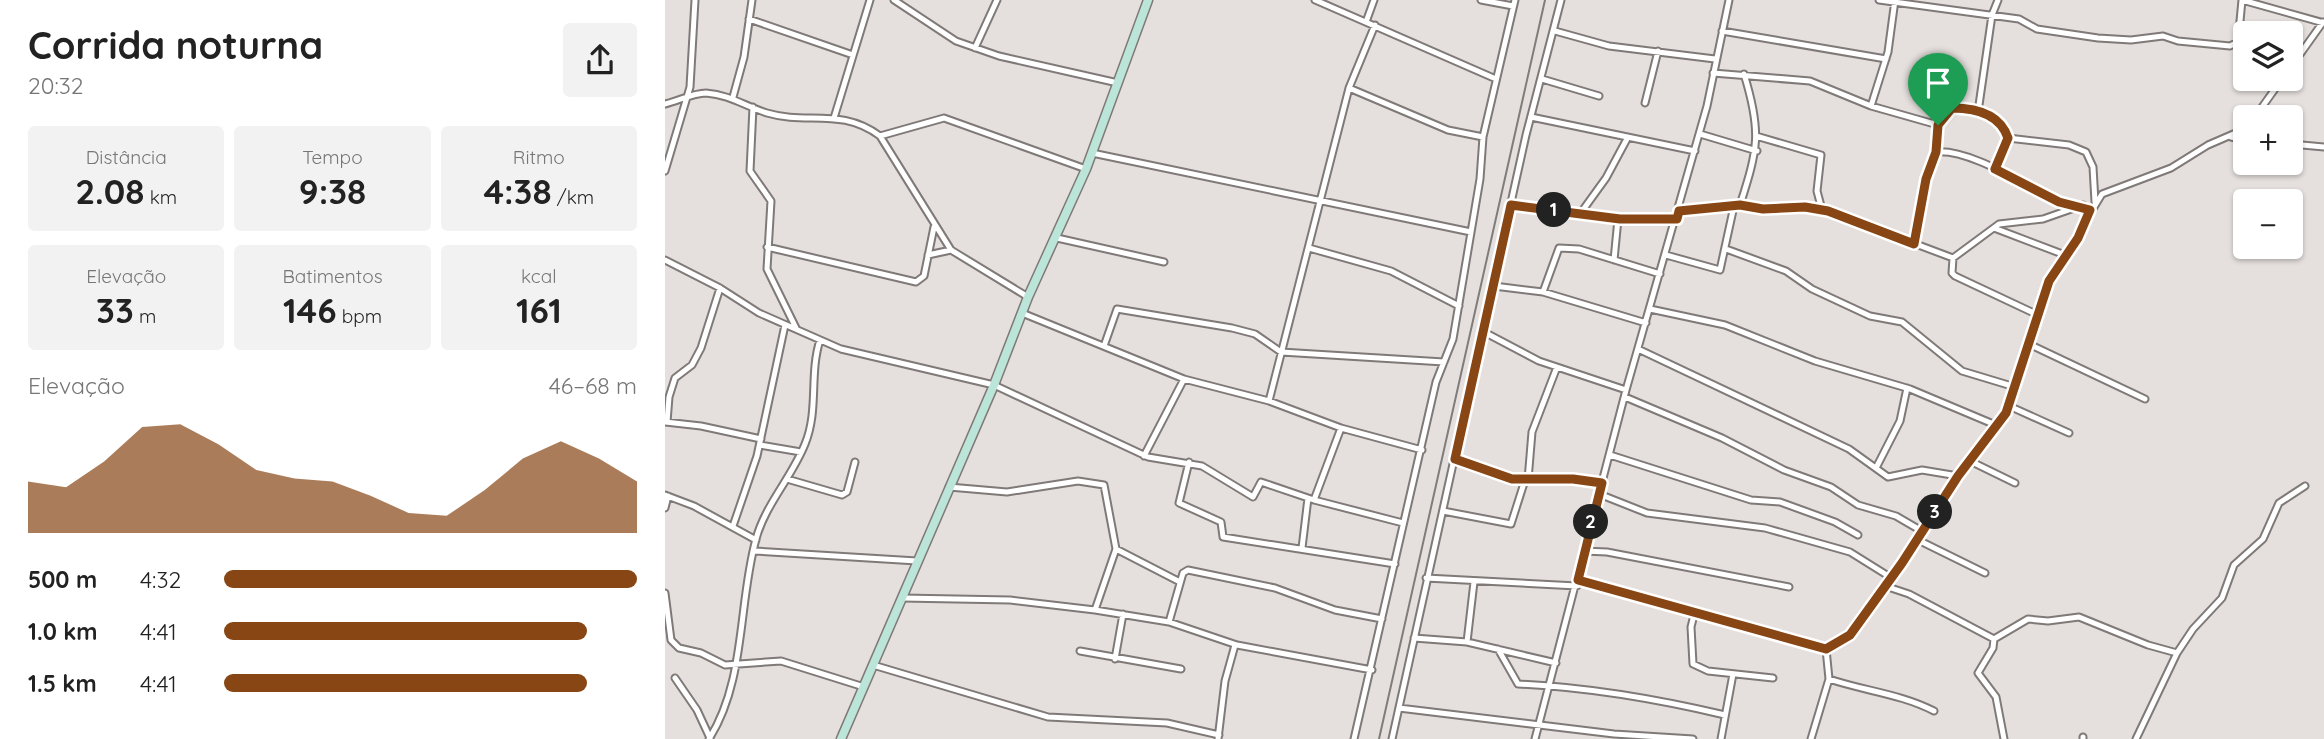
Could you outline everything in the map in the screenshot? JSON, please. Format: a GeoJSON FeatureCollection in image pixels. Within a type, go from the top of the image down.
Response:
{"type":"FeatureCollection","features":[{"type":"Feature","properties":{"kind":"street"},"geometry":{"type":"LineString","coordinates":[[665,171],[688,99],[695,0]]}},
{"type":"Feature","properties":{"kind":"street"},"geometry":{"type":"LineString","coordinates":[[733,97],[752,0]]}},
{"type":"Feature","properties":{"kind":"street"},"geometry":{"type":"LineString","coordinates":[[834,118],[870,0]]}},
{"type":"Feature","properties":{"kind":"street"},"geometry":{"type":"LineString","coordinates":[[894,0],[956,41],[1118,83]]}},
{"type":"Feature","properties":{"kind":"street"},"geometry":{"type":"LineString","coordinates":[[975,48],[997,0]]}},
{"type":"Feature","properties":{"kind":"street"},"geometry":{"type":"LineString","coordinates":[[841,739],[994,385],[1028,297],[1057,238],[1093,153],[1148,0]]}},
{"type":"Feature","properties":{"kind":"street"},"geometry":{"type":"LineString","coordinates":[[1315,0],[1496,79]]}},
{"type":"Feature","properties":{"kind":"street"},"geometry":{"type":"LineString","coordinates":[[1366,22],[1374,0]]}},
{"type":"Feature","properties":{"kind":"street"},"geometry":{"type":"LineString","coordinates":[[1354,739],[1372,670],[1403,523],[1444,362],[1453,339],[1483,137],[1514,3],[1481,0]]}},
{"type":"Feature","properties":{"kind":"street"},"geometry":{"type":"LineString","coordinates":[[1392,739],[1531,117],[1555,32],[1561,0]]}},
{"type":"Feature","properties":{"kind":"street"},"geometry":{"type":"LineString","coordinates":[[1535,739],[1625,393],[1700,134],[1729,0]]}},
{"type":"Feature","properties":{"kind":"street"},"geometry":{"type":"LineString","coordinates":[[1879,0],[2019,19],[2037,29],[2098,38],[2131,40],[2163,36],[2192,43],[2235,46],[2242,0],[2323,22],[2303,50]]}},
{"type":"Feature","properties":{"kind":"street"},"geometry":{"type":"LineString","coordinates":[[1978,112],[1992,15],[1999,0]]}},
{"type":"Feature","properties":{"kind":"street"},"geometry":{"type":"LineString","coordinates":[[1871,106],[1886,59],[1895,1]]}},
{"type":"Feature","properties":{"kind":"street"},"geometry":{"type":"LineString","coordinates":[[749,19],[853,55]]}},
{"type":"Feature","properties":{"kind":"street"},"geometry":{"type":"LineString","coordinates":[[1269,401],[1349,88],[1375,25]]}},
{"type":"Feature","properties":{"kind":"street"},"geometry":{"type":"LineString","coordinates":[[1722,31],[1886,59]]}},
{"type":"Feature","properties":{"kind":"street"},"geometry":{"type":"LineString","coordinates":[[1555,32],[1609,46],[1715,59]]}},
{"type":"Feature","properties":{"kind":"street"},"geometry":{"type":"LineString","coordinates":[[1645,103],[1658,51]]}},
{"type":"Feature","properties":{"kind":"street"},"geometry":{"type":"LineString","coordinates":[[1713,73],[1810,82],[1871,106],[1938,125]]}},
{"type":"Feature","properties":{"kind":"street"},"geometry":{"type":"LineString","coordinates":[[1666,255],[1720,270],[1737,205],[1757,151],[1752,102],[1744,74]]}},
{"type":"Feature","properties":{"kind":"street"},"geometry":{"type":"LineString","coordinates":[[1542,79],[1599,96]]}},
{"type":"Feature","properties":{"kind":"street"},"geometry":{"type":"LineString","coordinates":[[1349,88],[1448,130],[1483,137]]}},
{"type":"Feature","properties":{"kind":"street"},"geometry":{"type":"LineString","coordinates":[[665,104],[704,93],[733,97],[778,115],[834,118],[864,124],[880,136],[934,227],[951,250],[1028,297]]}},
{"type":"Feature","properties":{"kind":"street"},"geometry":{"type":"LineString","coordinates":[[753,107],[750,171],[771,201],[767,247],[769,276],[796,328]]}},
{"type":"Feature","properties":{"kind":"street"},"geometry":{"type":"LineString","coordinates":[[1914,244],[1926,179],[1936,152],[1938,125],[1952,108],[1990,115],[2000,123],[2008,138]]}},
{"type":"Feature","properties":{"kind":"street"},"geometry":{"type":"LineString","coordinates":[[1531,117],[1695,151]]}},
{"type":"Feature","properties":{"kind":"street"},"geometry":{"type":"LineString","coordinates":[[880,136],[944,118],[1086,169]]}},
{"type":"Feature","properties":{"kind":"street"},"geometry":{"type":"LineString","coordinates":[[1700,134],[1757,151]]}},
{"type":"Feature","properties":{"kind":"street"},"geometry":{"type":"LineString","coordinates":[[1756,136],[1821,155],[1817,191],[1822,210]]}},
{"type":"Feature","properties":{"kind":"street"},"geometry":{"type":"LineString","coordinates":[[1580,214],[1609,174],[1627,137]]}},
{"type":"Feature","properties":{"kind":"street"},"geometry":{"type":"LineString","coordinates":[[1426,578],[1474,582],[1577,583],[1695,611],[1826,649],[1850,635],[1958,476],[1998,426],[2009,406],[2049,281],[2086,223],[2095,202],[2102,194],[2171,168],[2208,145],[2231,137]]}},
{"type":"Feature","properties":{"kind":"street"},"geometry":{"type":"LineString","coordinates":[[1995,169],[2008,138]]}},
{"type":"Feature","properties":{"kind":"street"},"geometry":{"type":"LineString","coordinates":[[2008,138],[2069,145],[2086,152],[2093,167],[2095,202]]}},
{"type":"Feature","properties":{"kind":"street"},"geometry":{"type":"LineString","coordinates":[[2303,145],[2324,147]]}},
{"type":"Feature","properties":{"kind":"street"},"geometry":{"type":"LineString","coordinates":[[1936,152],[1972,159],[2048,197],[2076,207]]}},
{"type":"Feature","properties":{"kind":"street"},"geometry":{"type":"LineString","coordinates":[[1093,153],[1471,232]]}},
{"type":"Feature","properties":{"kind":"street"},"geometry":{"type":"LineString","coordinates":[[1511,205],[1618,219],[1677,219]]}},
{"type":"Feature","properties":{"kind":"street"},"geometry":{"type":"LineString","coordinates":[[1679,211],[1737,205],[1822,210],[1953,258]]}},
{"type":"Feature","properties":{"kind":"street"},"geometry":{"type":"LineString","coordinates":[[2038,315],[1955,276],[1952,270],[1953,258],[2006,222],[2043,219],[2083,205],[2090,210]]}},
{"type":"Feature","properties":{"kind":"street"},"geometry":{"type":"LineString","coordinates":[[1614,260],[1618,219]]}},
{"type":"Feature","properties":{"kind":"street"},"geometry":{"type":"LineString","coordinates":[[767,247],[909,283],[922,279],[934,227]]}},
{"type":"Feature","properties":{"kind":"street"},"geometry":{"type":"LineString","coordinates":[[1994,228],[2065,255]]}},
{"type":"Feature","properties":{"kind":"street"},"geometry":{"type":"LineString","coordinates":[[1057,238],[1164,262]]}},
{"type":"Feature","properties":{"kind":"street"},"geometry":{"type":"LineString","coordinates":[[1309,248],[1391,271],[1459,306]]}},
{"type":"Feature","properties":{"kind":"street"},"geometry":{"type":"LineString","coordinates":[[1543,292],[1559,248],[1579,249],[1660,274]]}},
{"type":"Feature","properties":{"kind":"street"},"geometry":{"type":"LineString","coordinates":[[1726,249],[1786,271],[1812,289],[1870,316],[1902,322],[1962,371],[2015,387]]}},
{"type":"Feature","properties":{"kind":"street"},"geometry":{"type":"LineString","coordinates":[[928,256],[951,250]]}},
{"type":"Feature","properties":{"kind":"street"},"geometry":{"type":"LineString","coordinates":[[665,260],[785,325],[841,349],[994,385],[1144,456],[1202,466],[1253,497],[1261,482],[1311,499],[1403,523]]}},
{"type":"Feature","properties":{"kind":"street"},"geometry":{"type":"LineString","coordinates":[[1494,286],[1543,292],[1646,323]]}},
{"type":"Feature","properties":{"kind":"street"},"geometry":{"type":"LineString","coordinates":[[720,288],[701,348],[692,365],[675,378],[666,422],[801,452]]}},
{"type":"Feature","properties":{"kind":"street"},"geometry":{"type":"LineString","coordinates":[[1104,346],[1117,309],[1255,334],[1281,352],[1444,362]]}},
{"type":"Feature","properties":{"kind":"street"},"geometry":{"type":"LineString","coordinates":[[1650,309],[1725,325],[1815,361],[1907,388],[1998,426]]}},
{"type":"Feature","properties":{"kind":"street"},"geometry":{"type":"LineString","coordinates":[[1022,313],[1184,379],[1269,401],[1341,428],[1422,450]]}},
{"type":"Feature","properties":{"kind":"street"},"geometry":{"type":"LineString","coordinates":[[733,526],[761,442],[785,325]]}},
{"type":"Feature","properties":{"kind":"street"},"geometry":{"type":"LineString","coordinates":[[1484,331],[1539,361],[1625,393],[1784,470],[1831,486],[1858,505],[1896,516],[1920,530]]}},
{"type":"Feature","properties":{"kind":"street"},"geometry":{"type":"LineString","coordinates":[[709,738],[729,702],[755,540],[801,452],[813,422],[815,354],[820,340]]}},
{"type":"Feature","properties":{"kind":"street"},"geometry":{"type":"LineString","coordinates":[[2029,344],[2144,399]]}},
{"type":"Feature","properties":{"kind":"street"},"geometry":{"type":"LineString","coordinates":[[1638,349],[1849,449],[1890,477],[1922,470],[1958,476]]}},
{"type":"Feature","properties":{"kind":"street"},"geometry":{"type":"LineString","coordinates":[[1443,511],[1511,524],[1527,480],[1532,432],[1557,367]]}},
{"type":"Feature","properties":{"kind":"street"},"geometry":{"type":"LineString","coordinates":[[1144,456],[1184,379]]}},
{"type":"Feature","properties":{"kind":"street"},"geometry":{"type":"LineString","coordinates":[[1876,468],[1892,442],[1907,388]]}},
{"type":"Feature","properties":{"kind":"street"},"geometry":{"type":"LineString","coordinates":[[2009,406],[2069,433]]}},
{"type":"Feature","properties":{"kind":"street"},"geometry":{"type":"LineString","coordinates":[[1302,548],[1311,499],[1341,428]]}},
{"type":"Feature","properties":{"kind":"street"},"geometry":{"type":"LineString","coordinates":[[1610,456],[1751,500],[1780,502],[1835,522],[1858,535]]}},
{"type":"Feature","properties":{"kind":"street"},"geometry":{"type":"LineString","coordinates":[[1455,459],[1527,480],[1573,479],[1602,483]]}},
{"type":"Feature","properties":{"kind":"street"},"geometry":{"type":"LineString","coordinates":[[1970,461],[2015,483]]}},
{"type":"Feature","properties":{"kind":"street"},"geometry":{"type":"LineString","coordinates":[[787,479],[842,495],[847,492],[855,462]]}},
{"type":"Feature","properties":{"kind":"street"},"geometry":{"type":"LineString","coordinates":[[1189,462],[1179,503],[1221,522],[1223,537],[1395,564]]}},
{"type":"Feature","properties":{"kind":"street"},"geometry":{"type":"LineString","coordinates":[[949,486],[1007,492],[1078,481],[1104,485],[1116,549],[1095,610]]}},
{"type":"Feature","properties":{"kind":"street"},"geometry":{"type":"LineString","coordinates":[[2136,739],[2177,653],[2225,593],[2227,578],[2234,565],[2263,539],[2277,506],[2305,486]]}},
{"type":"Feature","properties":{"kind":"street"},"geometry":{"type":"LineString","coordinates":[[1599,494],[1647,513],[1765,528],[1850,552],[1890,577]]}},
{"type":"Feature","properties":{"kind":"street"},"geometry":{"type":"LineString","coordinates":[[665,508],[666,496],[733,526],[755,540]]}},
{"type":"Feature","properties":{"kind":"street"},"geometry":{"type":"LineString","coordinates":[[1916,539],[1985,573]]}},
{"type":"Feature","properties":{"kind":"street"},"geometry":{"type":"LineString","coordinates":[[1116,549],[1180,582]]}},
{"type":"Feature","properties":{"kind":"street"},"geometry":{"type":"LineString","coordinates":[[755,551],[918,561]]}},
{"type":"Feature","properties":{"kind":"street"},"geometry":{"type":"LineString","coordinates":[[1583,551],[1607,552],[1789,587]]}},
{"type":"Feature","properties":{"kind":"street"},"geometry":{"type":"LineString","coordinates":[[1169,622],[1183,573],[1188,570],[1275,588],[1335,610],[1382,619]]}},
{"type":"Feature","properties":{"kind":"street"},"geometry":{"type":"LineString","coordinates":[[1467,642],[1474,582]]}},
{"type":"Feature","properties":{"kind":"street"},"geometry":{"type":"LineString","coordinates":[[1885,586],[1909,594],[1994,639]]}},
{"type":"Feature","properties":{"kind":"street"},"geometry":{"type":"LineString","coordinates":[[665,593],[673,644],[725,665],[781,661],[864,687]]}},
{"type":"Feature","properties":{"kind":"street"},"geometry":{"type":"LineString","coordinates":[[902,598],[1010,600],[1123,614],[1169,622],[1235,645],[1372,670]]}},
{"type":"Feature","properties":{"kind":"street"},"geometry":{"type":"LineString","coordinates":[[1695,611],[1691,627],[1693,664],[1708,671],[1773,678]]}},
{"type":"Feature","properties":{"kind":"street"},"geometry":{"type":"LineString","coordinates":[[1115,659],[1123,614]]}},
{"type":"Feature","properties":{"kind":"street"},"geometry":{"type":"LineString","coordinates":[[1994,639],[2028,619],[2048,621],[2079,617],[2148,645],[2177,653]]}},
{"type":"Feature","properties":{"kind":"street"},"geometry":{"type":"LineString","coordinates":[[1414,638],[1467,642],[1556,663]]}},
{"type":"Feature","properties":{"kind":"street"},"geometry":{"type":"LineString","coordinates":[[1994,639],[1993,648],[1978,676],[1990,685],[1996,697],[2004,739]]}},
{"type":"Feature","properties":{"kind":"street"},"geometry":{"type":"LineString","coordinates":[[873,665],[1048,717],[1167,723],[1219,737],[1225,681],[1235,645]]}},
{"type":"Feature","properties":{"kind":"street"},"geometry":{"type":"LineString","coordinates":[[1498,649],[1518,684],[1549,685],[1659,701],[1725,715]]}},
{"type":"Feature","properties":{"kind":"street"},"geometry":{"type":"LineString","coordinates":[[1811,739],[1829,679],[1826,649]]}},
{"type":"Feature","properties":{"kind":"street"},"geometry":{"type":"LineString","coordinates":[[1080,651],[1181,669]]}},
{"type":"Feature","properties":{"kind":"street"},"geometry":{"type":"LineString","coordinates":[[1721,739],[1733,674]]}},
{"type":"Feature","properties":{"kind":"street"},"geometry":{"type":"LineString","coordinates":[[675,678],[693,703],[709,738]]}},
{"type":"Feature","properties":{"kind":"street"},"geometry":{"type":"LineString","coordinates":[[1829,679],[1867,691],[1895,694],[1934,711]]}},
{"type":"Feature","properties":{"kind":"street"},"geometry":{"type":"LineString","coordinates":[[1399,708],[1539,723],[1605,736],[1693,739]]}},
{"type":"Feature","properties":{"kind":"railway"},"geometry":{"type":"LineString","coordinates":[[1379,739],[1545,0]]}},
{"type":"Feature","properties":{"kind":"route"},"geometry":{"type":"LineString","coordinates":[[1952,108],[1990,115],[2003,126],[2008,138],[1995,169],[2059,202],[2076,207],[2083,205],[2090,210],[2078,238],[2049,281],[2006,413],[1958,476],[1941,505],[1920,530],[1902,563],[1870,603],[1850,635],[1826,649],[1578,580],[1583,551],[1602,483],[1573,479],[1512,479],[1455,459],[1511,205],[1620,219],[1677,219],[1679,211],[1740,205],[1763,209],[1805,207],[1828,211],[1914,244],[1926,179],[1936,152],[1938,125],[1952,108]]}}]}
